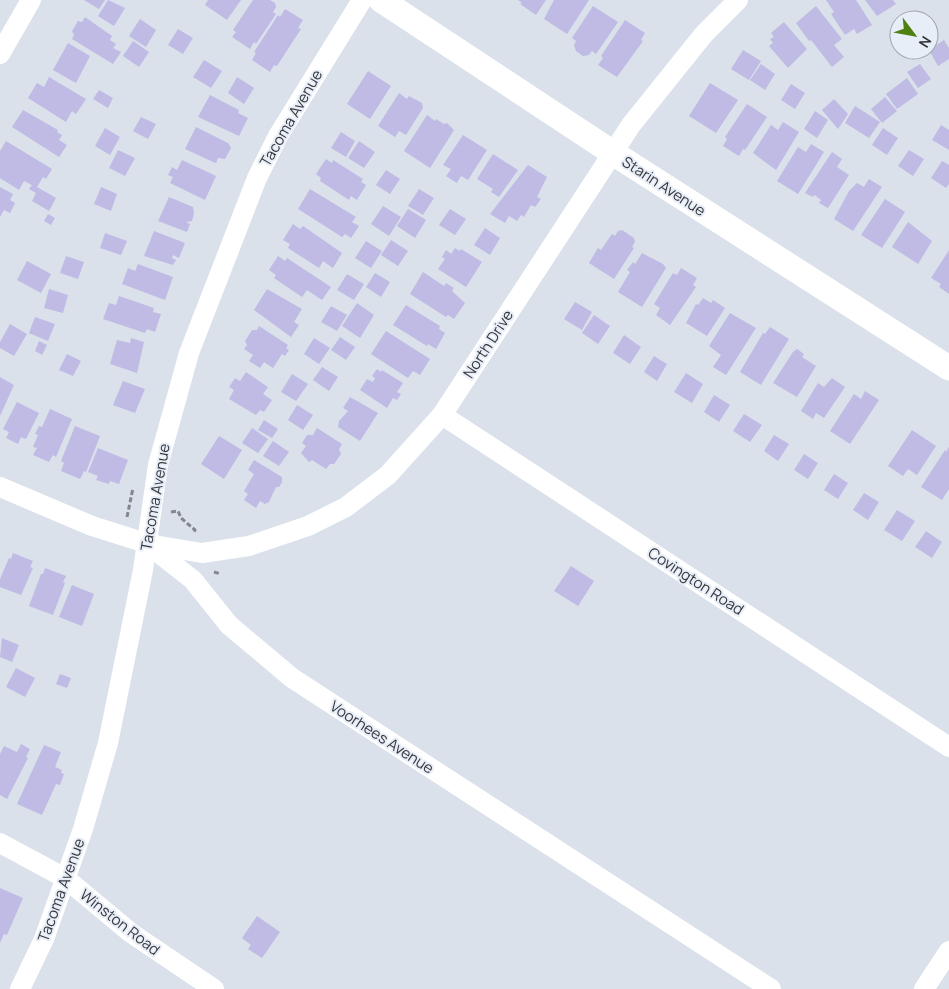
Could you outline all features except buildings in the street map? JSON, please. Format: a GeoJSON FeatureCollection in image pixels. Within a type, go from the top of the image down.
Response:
{"type":"FeatureCollection","features":[{"type":"Feature","properties":{"kind":"street"},"geometry":{"type":"LineString","coordinates":[[0,54],[31,0]]}},
{"type":"Feature","properties":{"kind":"street","name":"Tacoma Avenue"},"geometry":{"type":"LineString","coordinates":[[20,989],[44,939],[83,829],[108,743],[146,543],[156,474],[189,353],[257,178],[278,136],[362,0]]}},
{"type":"Feature","properties":{"kind":"street","name":"Starin Avenue"},"geometry":{"type":"LineString","coordinates":[[381,0],[613,153],[949,368]]}},
{"type":"Feature","properties":{"kind":"street","name":"North Drive"},"geometry":{"type":"LineString","coordinates":[[146,543],[202,553],[249,546],[308,526],[346,507],[388,475],[442,415],[631,125],[673,70],[704,34],[738,0]]}},
{"type":"Feature","properties":{"kind":"street","name":"Covington Road"},"geometry":{"type":"LineString","coordinates":[[442,415],[949,747]]}},
{"type":"Feature","properties":{"kind":"street","name":"Voorhees Avenue"},"geometry":{"type":"LineString","coordinates":[[0,487],[74,519],[146,543],[193,580],[228,624],[292,678],[771,989]]}},
{"type":"Feature","properties":{"kind":"street","name":"Winston Road"},"geometry":{"type":"LineString","coordinates":[[0,843],[65,878],[139,939],[214,989]]}},
{"type":"Feature","properties":{"kind":"street"},"geometry":{"type":"LineString","coordinates":[[924,989],[949,951]]}},
{"type":"Feature","properties":{"kind":"path"},"geometry":{"type":"LineString","coordinates":[[169,512],[178,511],[181,518],[195,530]]}},
{"type":"Feature","properties":{"kind":"path"},"geometry":{"type":"LineString","coordinates":[[215,572],[221,574]]}}]}
